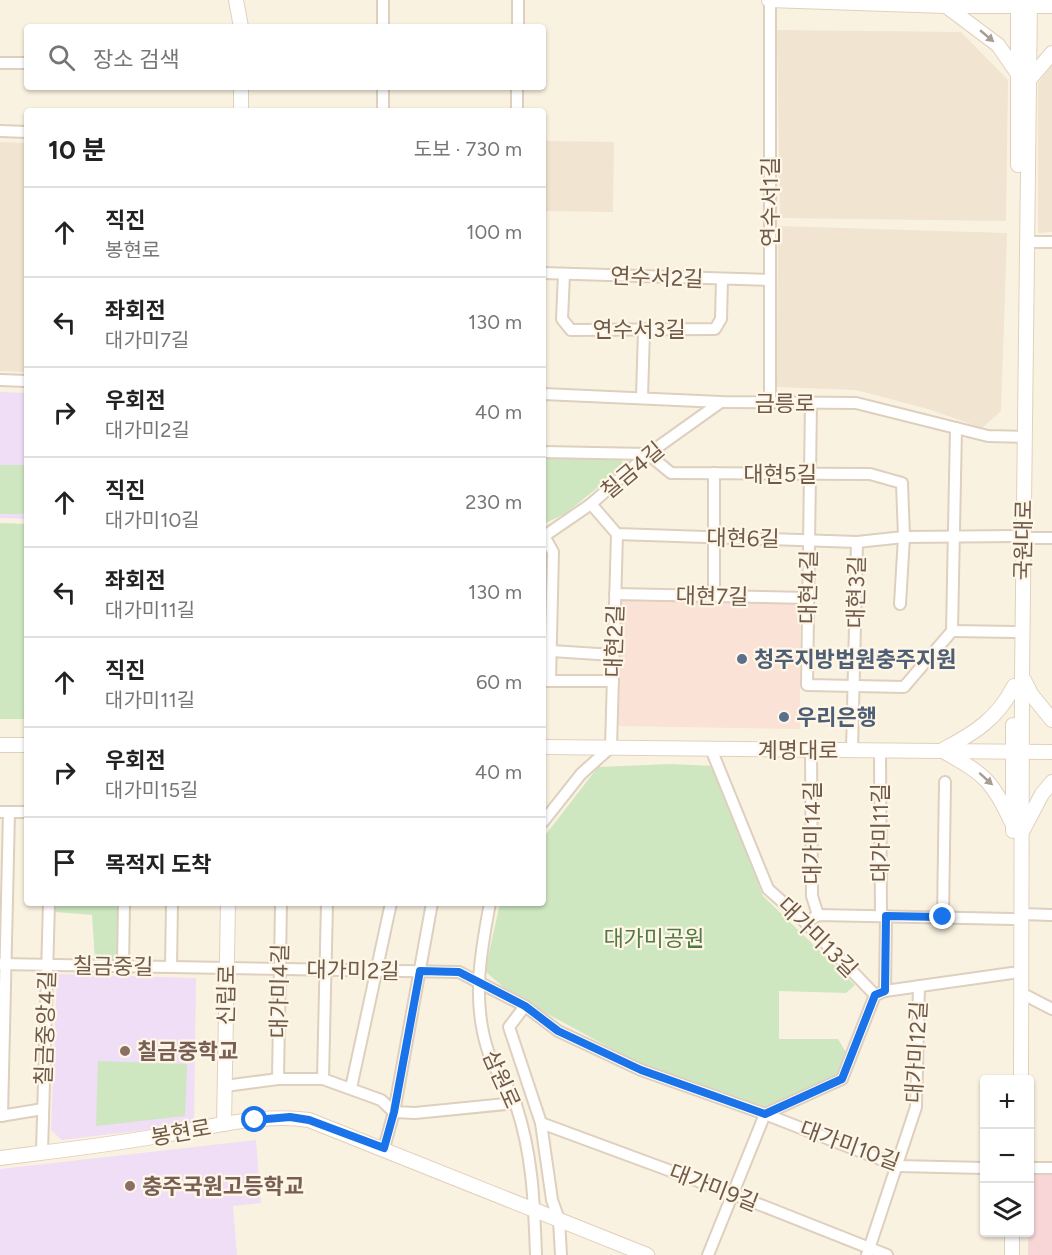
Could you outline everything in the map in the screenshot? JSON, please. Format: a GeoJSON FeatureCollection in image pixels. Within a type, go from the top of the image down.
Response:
{"type":"FeatureCollection","features":[{"type":"Feature","properties":{"kind":"street"},"geometry":{"type":"LineString","coordinates":[[236,0],[240,24]]}},
{"type":"Feature","properties":{"kind":"street"},"geometry":{"type":"LineString","coordinates":[[383,0],[383,24]]}},
{"type":"Feature","properties":{"kind":"street"},"geometry":{"type":"LineString","coordinates":[[518,0],[518,24]]}},
{"type":"Feature","properties":{"kind":"street"},"geometry":{"type":"LineString","coordinates":[[770,0],[946,6],[1024,3],[1052,6]]}},
{"type":"Feature","properties":{"kind":"street","name":"연수서1길"},"geometry":{"type":"LineString","coordinates":[[770,0],[770,403]]}},
{"type":"Feature","properties":{"kind":"street"},"geometry":{"type":"LineString","coordinates":[[946,6],[959,0]]}},
{"type":"Feature","properties":{"kind":"street","name":"국원대로"},"geometry":{"type":"LineString","coordinates":[[1021,1075],[1021,993],[1017,916],[1017,752],[1024,3]]}},
{"type":"Feature","properties":{"kind":"street"},"geometry":{"type":"LineString","coordinates":[[946,6],[998,45],[1023,77],[1052,53]]}},
{"type":"Feature","properties":{"kind":"street"},"geometry":{"type":"LineString","coordinates":[[0,63],[24,63]]}},
{"type":"Feature","properties":{"kind":"street","name":"국원대로"},"geometry":{"type":"LineString","coordinates":[[1021,437],[1026,242],[1023,77]]}},
{"type":"Feature","properties":{"kind":"street"},"geometry":{"type":"LineString","coordinates":[[241,90],[241,108]]}},
{"type":"Feature","properties":{"kind":"street"},"geometry":{"type":"LineString","coordinates":[[383,90],[383,108]]}},
{"type":"Feature","properties":{"kind":"street"},"geometry":{"type":"LineString","coordinates":[[517,90],[517,108]]}},
{"type":"Feature","properties":{"kind":"street"},"geometry":{"type":"LineString","coordinates":[[0,131],[24,132]]}},
{"type":"Feature","properties":{"kind":"street"},"geometry":{"type":"LineString","coordinates":[[1026,242],[1052,242]]}},
{"type":"Feature","properties":{"kind":"street","name":"연수서2길"},"geometry":{"type":"LineString","coordinates":[[546,273],[770,280]]}},
{"type":"Feature","properties":{"kind":"street","name":"연수서3길"},"geometry":{"type":"LineString","coordinates":[[564,274],[562,319],[571,330],[715,329],[721,319],[722,280]]}},
{"type":"Feature","properties":{"kind":"street"},"geometry":{"type":"LineString","coordinates":[[642,397],[644,330]]}},
{"type":"Feature","properties":{"kind":"street"},"geometry":{"type":"LineString","coordinates":[[0,380],[24,381]]}},
{"type":"Feature","properties":{"kind":"street","name":"금릉로"},"geometry":{"type":"LineString","coordinates":[[546,394],[721,402],[856,403],[988,436],[1021,437]]}},
{"type":"Feature","properties":{"kind":"street","name":"칠금4길"},"geometry":{"type":"LineString","coordinates":[[546,535],[591,504],[648,454],[721,402]]}},
{"type":"Feature","properties":{"kind":"street","name":"대현4길"},"geometry":{"type":"LineString","coordinates":[[811,403],[807,684],[904,687],[952,631]]}},
{"type":"Feature","properties":{"kind":"street"},"geometry":{"type":"LineString","coordinates":[[956,428],[952,631],[1015,632]]}},
{"type":"Feature","properties":{"kind":"street"},"geometry":{"type":"LineString","coordinates":[[546,452],[648,454]]}},
{"type":"Feature","properties":{"kind":"street","name":"대현5길"},"geometry":{"type":"LineString","coordinates":[[648,454],[672,472],[870,474],[902,483],[904,537],[900,604]]}},
{"type":"Feature","properties":{"kind":"street"},"geometry":{"type":"LineString","coordinates":[[714,473],[714,595]]}},
{"type":"Feature","properties":{"kind":"street"},"geometry":{"type":"LineString","coordinates":[[591,504],[617,534]]}},
{"type":"Feature","properties":{"kind":"street","name":"대현6길"},"geometry":{"type":"LineString","coordinates":[[617,534],[857,542],[904,537],[1052,538]]}},
{"type":"Feature","properties":{"kind":"street","name":"대현2길"},"geometry":{"type":"LineString","coordinates":[[611,747],[617,534]]}},
{"type":"Feature","properties":{"kind":"street","name":"국원대로"},"geometry":{"type":"LineString","coordinates":[[1018,681],[1015,632],[1020,537]]}},
{"type":"Feature","properties":{"kind":"street"},"geometry":{"type":"LineString","coordinates":[[546,540],[552,552],[552,651],[547,681],[613,681]]}},
{"type":"Feature","properties":{"kind":"street","name":"대현3길"},"geometry":{"type":"LineString","coordinates":[[852,750],[857,542]]}},
{"type":"Feature","properties":{"kind":"street","name":"대현7길"},"geometry":{"type":"LineString","coordinates":[[615,594],[808,598]]}},
{"type":"Feature","properties":{"kind":"street"},"geometry":{"type":"LineString","coordinates":[[552,651],[613,655]]}},
{"type":"Feature","properties":{"kind":"street"},"geometry":{"type":"LineString","coordinates":[[942,750],[976,732],[1004,706],[1018,681],[1052,720]]}},
{"type":"Feature","properties":{"kind":"street"},"geometry":{"type":"LineString","coordinates":[[0,745],[24,745]]}},
{"type":"Feature","properties":{"kind":"street","name":"계명대로"},"geometry":{"type":"LineString","coordinates":[[546,747],[1052,752]]}},
{"type":"Feature","properties":{"kind":"street"},"geometry":{"type":"LineString","coordinates":[[546,816],[581,774],[611,747]]}},
{"type":"Feature","properties":{"kind":"street","name":"대가미13길"},"geometry":{"type":"LineString","coordinates":[[711,749],[768,889],[880,993]]}},
{"type":"Feature","properties":{"kind":"street","name":"대가미14길"},"geometry":{"type":"LineString","coordinates":[[811,750],[812,896],[818,915]]}},
{"type":"Feature","properties":{"kind":"street","name":"대가미11길"},"geometry":{"type":"LineString","coordinates":[[765,1114],[842,1079],[880,993],[883,916],[880,750]]}},
{"type":"Feature","properties":{"kind":"street"},"geometry":{"type":"LineString","coordinates":[[942,750],[976,770],[996,788],[1018,829],[1052,782]]}},
{"type":"Feature","properties":{"kind":"street"},"geometry":{"type":"LineString","coordinates":[[943,917],[945,782]]}},
{"type":"Feature","properties":{"kind":"street"},"geometry":{"type":"LineString","coordinates":[[24,812],[5,812],[1,1116],[43,1109]]}},
{"type":"Feature","properties":{"kind":"street","name":"칠금중앙4길"},"geometry":{"type":"LineString","coordinates":[[42,1153],[49,906]]}},
{"type":"Feature","properties":{"kind":"street"},"geometry":{"type":"LineString","coordinates":[[123,966],[124,906]]}},
{"type":"Feature","properties":{"kind":"street"},"geometry":{"type":"LineString","coordinates":[[171,967],[172,906]]}},
{"type":"Feature","properties":{"kind":"street","name":"신립로"},"geometry":{"type":"LineString","coordinates":[[224,1124],[228,906]]}},
{"type":"Feature","properties":{"kind":"street","name":"대가미4길"},"geometry":{"type":"LineString","coordinates":[[278,1079],[281,906]]}},
{"type":"Feature","properties":{"kind":"street"},"geometry":{"type":"LineString","coordinates":[[323,1079],[327,906]]}},
{"type":"Feature","properties":{"kind":"street"},"geometry":{"type":"LineString","coordinates":[[351,1088],[390,906]]}},
{"type":"Feature","properties":{"kind":"street"},"geometry":{"type":"LineString","coordinates":[[384,1148],[394,1112],[431,906]]}},
{"type":"Feature","properties":{"kind":"street","name":"삼원로"},"geometry":{"type":"LineString","coordinates":[[490,906],[477,981],[479,1015],[490,1058],[516,1103],[534,1179],[536,1255]]}},
{"type":"Feature","properties":{"kind":"street"},"geometry":{"type":"LineString","coordinates":[[806,923],[818,915],[943,917],[1052,915]]}},
{"type":"Feature","properties":{"kind":"street","name":"국원대로"},"geometry":{"type":"LineString","coordinates":[[1012,1075],[1012,972],[1017,916]]}},
{"type":"Feature","properties":{"kind":"street","name":"칠금중길"},"geometry":{"type":"LineString","coordinates":[[3,964],[227,968]]}},
{"type":"Feature","properties":{"kind":"street","name":"대가미2길"},"geometry":{"type":"LineString","coordinates":[[227,968],[459,972],[477,981]]}},
{"type":"Feature","properties":{"kind":"street"},"geometry":{"type":"LineString","coordinates":[[880,993],[1012,972]]}},
{"type":"Feature","properties":{"kind":"street","name":"대가미10길"},"geometry":{"type":"LineString","coordinates":[[477,981],[525,1006],[558,1031],[641,1070],[765,1114],[898,1166],[980,1168]]}},
{"type":"Feature","properties":{"kind":"street","name":"대가미12길"},"geometry":{"type":"LineString","coordinates":[[868,1252],[916,1107],[919,986]]}},
{"type":"Feature","properties":{"kind":"street"},"geometry":{"type":"LineString","coordinates":[[1021,993],[1052,1009]]}},
{"type":"Feature","properties":{"kind":"street"},"geometry":{"type":"LineString","coordinates":[[525,1006],[509,1027],[541,1123],[552,1200],[559,1220],[561,1255]]}},
{"type":"Feature","properties":{"kind":"street"},"geometry":{"type":"LineString","coordinates":[[225,1086],[278,1079],[323,1079],[381,1100],[394,1112],[469,1110],[516,1103]]}},
{"type":"Feature","properties":{"kind":"street"},"geometry":{"type":"LineString","coordinates":[[708,1255],[765,1114]]}},
{"type":"Feature","properties":{"kind":"street","name":"봉현로"},"geometry":{"type":"LineString","coordinates":[[0,1158],[162,1136],[224,1124],[290,1117],[309,1120],[384,1148],[647,1255]]}},
{"type":"Feature","properties":{"kind":"street","name":"대가미9길"},"geometry":{"type":"LineString","coordinates":[[541,1123],[733,1194],[868,1252],[886,1255]]}},
{"type":"Feature","properties":{"kind":"street"},"geometry":{"type":"LineString","coordinates":[[1034,1168],[1052,1168]]}},
{"type":"Feature","properties":{"kind":"street"},"geometry":{"type":"LineString","coordinates":[[1012,1237],[1012,1255]]}},
{"type":"Feature","properties":{"kind":"street"},"geometry":{"type":"LineString","coordinates":[[1021,1237],[1021,1255]]}},
{"type":"Feature","properties":{"kind":"shaded area"},"geometry":{"type":"Polygon","coordinates":[[[777,30],[961,32],[1008,80],[1006,221],[780,218],[777,30]]]}},
{"type":"Feature","properties":{"kind":"shaded area"},"geometry":{"type":"Polygon","coordinates":[[[1052,65],[1052,232],[1038,233],[1038,83],[1052,65]]]}},
{"type":"Feature","properties":{"kind":"shaded area"},"geometry":{"type":"Polygon","coordinates":[[[546,141],[614,142],[613,212],[546,211],[546,141]]]}},
{"type":"Feature","properties":{"kind":"shaded area"},"geometry":{"type":"Polygon","coordinates":[[[0,142],[24,143],[24,372],[0,371],[0,142]]]}},
{"type":"Feature","properties":{"kind":"shaded area"},"geometry":{"type":"Polygon","coordinates":[[[778,226],[1007,233],[1001,411],[982,428],[928,409],[856,390],[777,387],[778,226]]]}},
{"type":"Feature","properties":{"kind":"shaded area"},"geometry":{"type":"Polygon","coordinates":[[[0,392],[24,393],[24,519],[0,518],[0,392]]]}},
{"type":"Feature","properties":{"kind":"shaded area"},"geometry":{"type":"Polygon","coordinates":[[[617,597],[800,600],[800,729],[614,726],[617,597]]]}},
{"type":"Feature","properties":{"kind":"shaded area","name":"칠금중학교"},"geometry":{"type":"Polygon","coordinates":[[[57,974],[196,978],[194,1124],[62,1140],[51,1130],[57,974]]]}},
{"type":"Feature","properties":{"kind":"shaded area","name":"충주국원고등학교"},"geometry":{"type":"Polygon","coordinates":[[[256,1140],[261,1203],[233,1206],[237,1255],[0,1255],[0,1169],[256,1140]]]}},
{"type":"Feature","properties":{"kind":"shaded area"},"geometry":{"type":"Polygon","coordinates":[[[1034,1172],[1052,1172],[1052,1255],[1028,1255],[1028,1237],[1034,1237],[1034,1172]]]}},
{"type":"Feature","properties":{"kind":"green space"},"geometry":{"type":"Polygon","coordinates":[[[546,457],[621,459],[624,466],[565,514],[546,523],[546,457]]]}},
{"type":"Feature","properties":{"kind":"green space"},"geometry":{"type":"Polygon","coordinates":[[[0,465],[24,465],[24,514],[0,514],[0,465]]]}},
{"type":"Feature","properties":{"kind":"green space"},"geometry":{"type":"Polygon","coordinates":[[[0,523],[24,524],[24,719],[0,719],[0,523]]]}},
{"type":"Feature","properties":{"kind":"green space","name":"대가미공원"},"geometry":{"type":"Polygon","coordinates":[[[671,764],[713,766],[763,896],[855,985],[846,993],[779,991],[779,1039],[838,1039],[847,1054],[838,1076],[761,1109],[636,1062],[511,994],[485,971],[499,906],[546,906],[546,834],[598,767],[671,764]]]}},
{"type":"Feature","properties":{"kind":"green space"},"geometry":{"type":"Polygon","coordinates":[[[55,906],[121,906],[120,951],[112,960],[95,960],[92,915],[55,912],[55,906]]]}},
{"type":"Feature","properties":{"kind":"green space"},"geometry":{"type":"Polygon","coordinates":[[[98,1061],[187,1064],[185,1116],[96,1126],[98,1061]]]}},
{"type":"Feature","properties":{"kind":"place","name":"청주지방법원충주지원"},"geometry":{"type":"Point","coordinates":[742,659]}},
{"type":"Feature","properties":{"kind":"place","name":"우리은행"},"geometry":{"type":"Point","coordinates":[784,717]}},
{"type":"Feature","properties":{"kind":"place","name":"칠금중학교"},"geometry":{"type":"Point","coordinates":[125,1051]}},
{"type":"Feature","properties":{"kind":"place","name":"충주국원고등학교"},"geometry":{"type":"Point","coordinates":[130,1186]}},
{"type":"Feature","properties":{"kind":"route"},"geometry":{"type":"LineString","coordinates":[[255,1120],[290,1117],[309,1120],[384,1148],[394,1112],[420,971],[459,972],[525,1006],[558,1031],[641,1070],[765,1114],[842,1079],[875,995],[885,991],[886,916],[943,917]]}}]}
